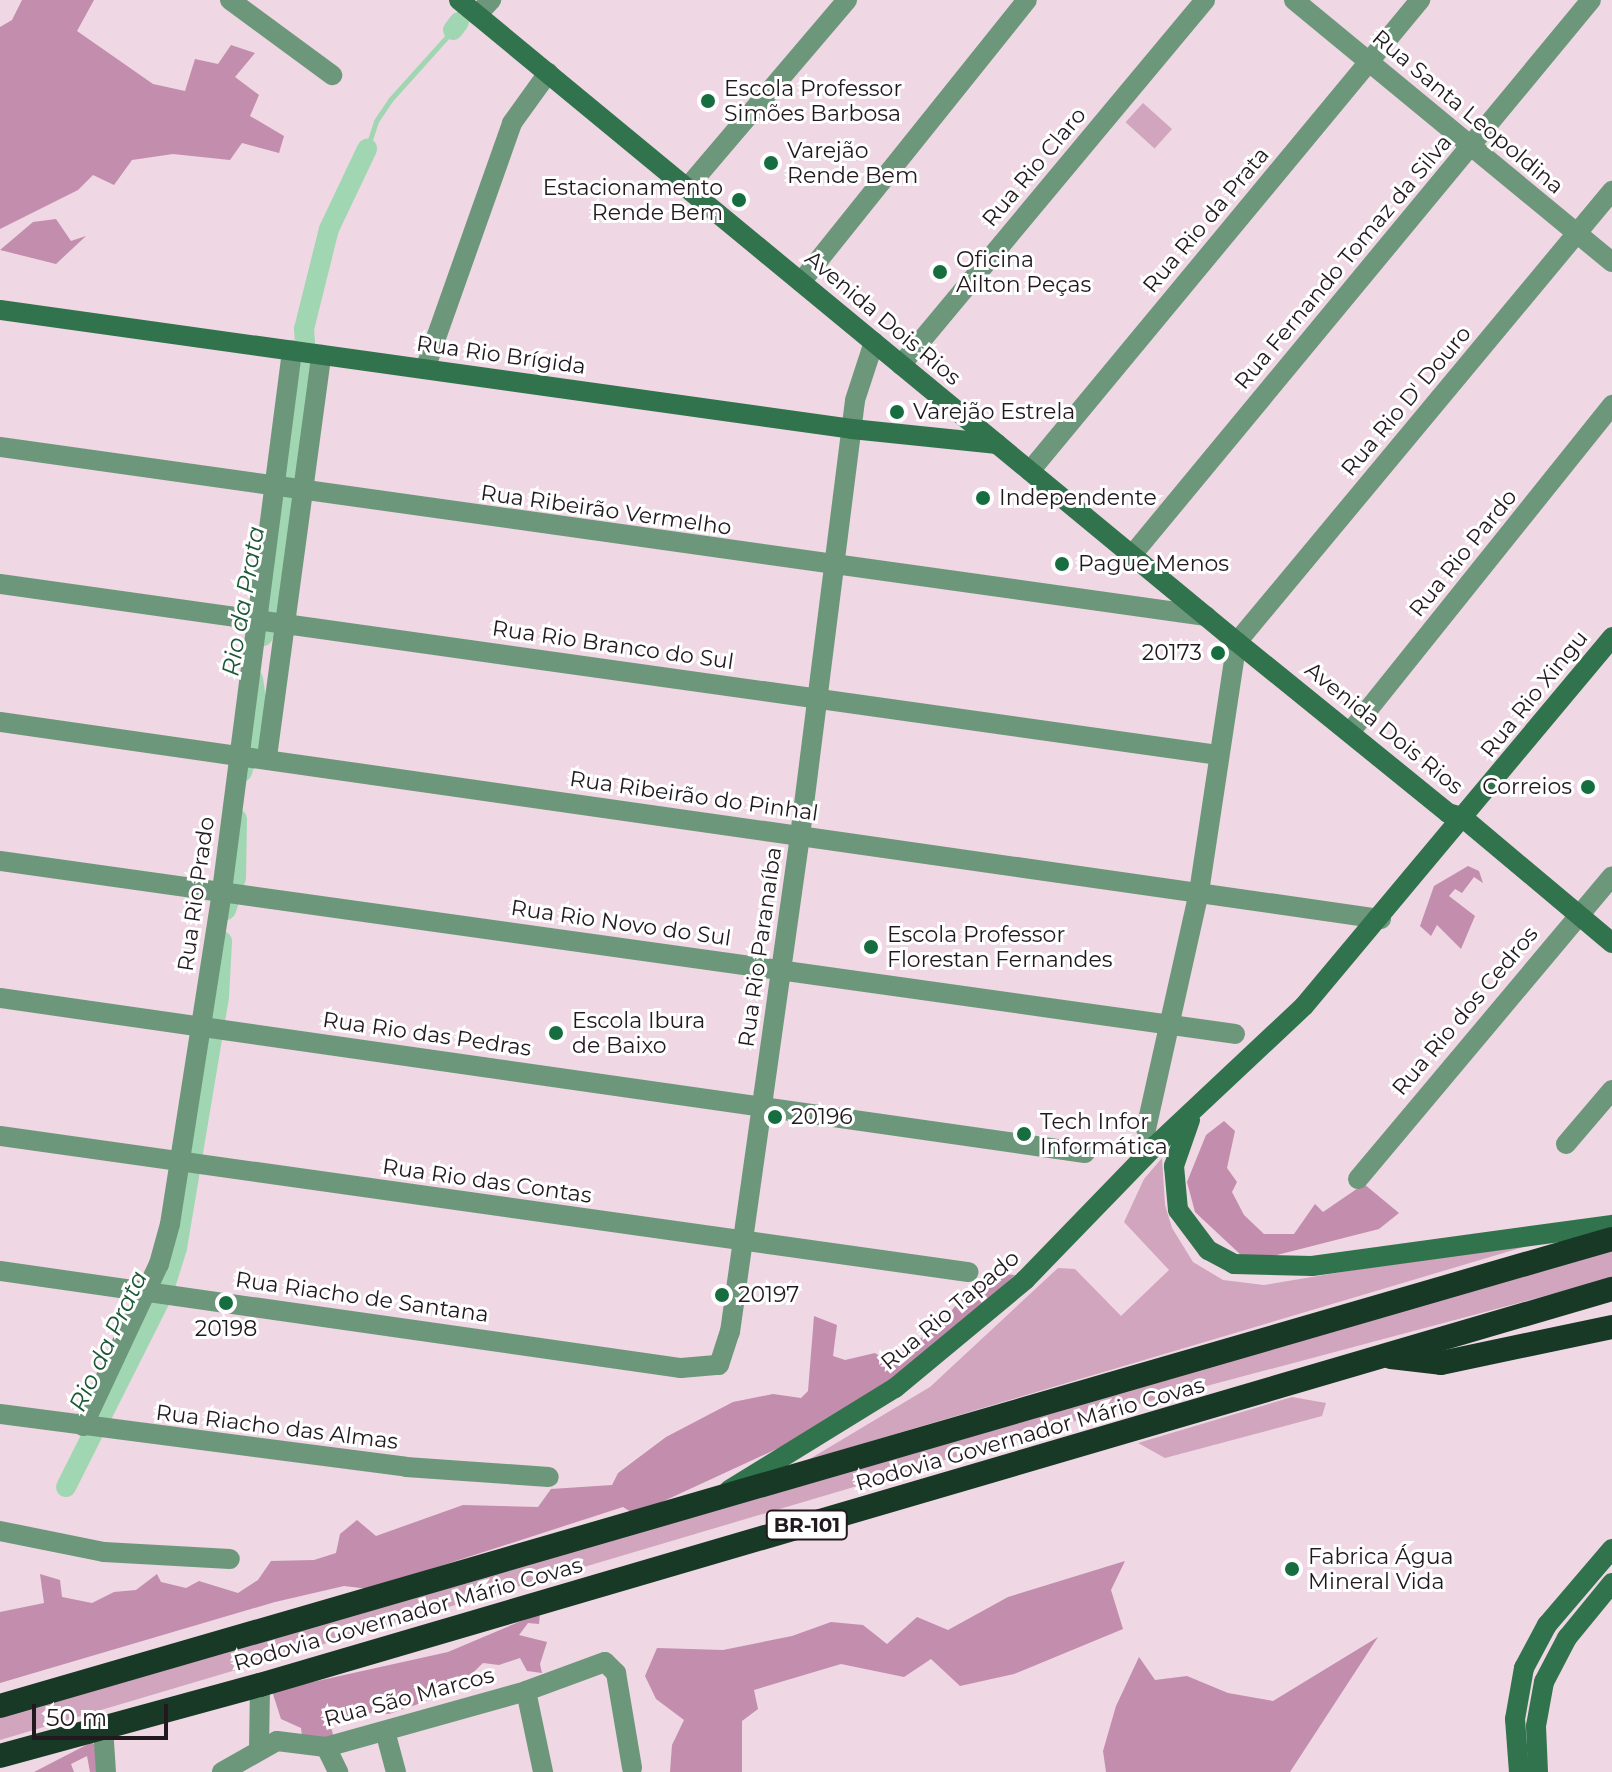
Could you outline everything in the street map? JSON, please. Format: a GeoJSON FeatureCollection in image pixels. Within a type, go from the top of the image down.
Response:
{"type":"FeatureCollection","features":[{"type":"Feature","properties":{"kind":"highway","name":"Rodovia Governador Mário Covas"},"geometry":{"type":"LineString","coordinates":[[0,1706],[706,1504],[1612,1239]]}},
{"type":"Feature","properties":{"kind":"highway","name":"Rodovia Governador Mário Covas"},"geometry":{"type":"LineString","coordinates":[[0,1756],[260,1685],[1612,1289]]}},
{"type":"Feature","properties":{"kind":"highway"},"geometry":{"type":"LineString","coordinates":[[1381,1355],[1441,1363],[1612,1327]]}},
{"type":"Feature","properties":{"kind":"main road","name":"Avenida Dois Rios"},"geometry":{"type":"LineString","coordinates":[[459,0],[484,8],[548,73],[1237,642],[1351,731],[1448,813],[1462,817],[1612,943]]}},
{"type":"Feature","properties":{"kind":"main road","name":"Rua Rio Brígida"},"geometry":{"type":"LineString","coordinates":[[0,310],[852,429],[997,444]]}},
{"type":"Feature","properties":{"kind":"main road","name":"Rua Rio Xingu"},"geometry":{"type":"LineString","coordinates":[[1462,817],[1612,637]]}},
{"type":"Feature","properties":{"kind":"main road","name":"Rua Rio Tapado"},"geometry":{"type":"LineString","coordinates":[[706,1504],[895,1388],[946,1349],[1025,1280],[1193,1112],[1275,1037],[1381,919],[1462,817]]}},
{"type":"Feature","properties":{"kind":"main road","name":"Rua Rio Tapado"},"geometry":{"type":"LineString","coordinates":[[1193,1112],[1174,1166],[1178,1210],[1208,1250],[1234,1264],[1312,1266],[1612,1225]]}},
{"type":"Feature","properties":{"kind":"main road"},"geometry":{"type":"LineString","coordinates":[[1519,1772],[1515,1719],[1524,1668],[1547,1625],[1612,1549]]}},
{"type":"Feature","properties":{"kind":"main road"},"geometry":{"type":"LineString","coordinates":[[1538,1772],[1536,1726],[1544,1682],[1567,1638],[1612,1583]]}},
{"type":"Feature","properties":{"kind":"street"},"geometry":{"type":"LineString","coordinates":[[230,0],[332,75]]}},
{"type":"Feature","properties":{"kind":"street"},"geometry":{"type":"LineString","coordinates":[[687,188],[847,0]]}},
{"type":"Feature","properties":{"kind":"street"},"geometry":{"type":"LineString","coordinates":[[801,282],[1027,0]]}},
{"type":"Feature","properties":{"kind":"street","name":"Rua Rio Claro"},"geometry":{"type":"LineString","coordinates":[[901,365],[1205,0]]}},
{"type":"Feature","properties":{"kind":"street","name":"Rua Santa Leopoldina"},"geometry":{"type":"LineString","coordinates":[[1294,0],[1612,262]]}},
{"type":"Feature","properties":{"kind":"street","name":"Rua Rio da Prata"},"geometry":{"type":"LineString","coordinates":[[1030,471],[1420,0]]}},
{"type":"Feature","properties":{"kind":"street","name":"Rua Fernando Tomaz da Silva"},"geometry":{"type":"LineString","coordinates":[[1132,555],[1591,0]]}},
{"type":"Feature","properties":{"kind":"street"},"geometry":{"type":"LineString","coordinates":[[425,369],[512,123],[548,73]]}},
{"type":"Feature","properties":{"kind":"street","name":"Rua Rio D' Douro"},"geometry":{"type":"LineString","coordinates":[[1237,642],[1612,191]]}},
{"type":"Feature","properties":{"kind":"street","name":"Rua Rio Paranaíba"},"geometry":{"type":"LineString","coordinates":[[716,1368],[730,1332],[800,836],[852,429],[859,385],[874,342]]}},
{"type":"Feature","properties":{"kind":"street","name":"Rua Rio Prado"},"geometry":{"type":"LineString","coordinates":[[291,491],[293,352]]}},
{"type":"Feature","properties":{"kind":"street","name":"Rua Rio Prado"},"geometry":{"type":"LineString","coordinates":[[91,1427],[154,1292],[190,1163],[230,891],[240,756],[271,621],[291,491],[320,355]]}},
{"type":"Feature","properties":{"kind":"street","name":"Rua Rio Pardo"},"geometry":{"type":"LineString","coordinates":[[1351,731],[1612,405]]}},
{"type":"Feature","properties":{"kind":"street","name":"Rua Ribeirão Vermelho"},"geometry":{"type":"LineString","coordinates":[[0,447],[291,491],[1206,616]]}},
{"type":"Feature","properties":{"kind":"street","name":"Rua Rio Branco do Sul"},"geometry":{"type":"LineString","coordinates":[[0,584],[1219,755]]}},
{"type":"Feature","properties":{"kind":"street","name":"Rua Rio Prado"},"geometry":{"type":"LineString","coordinates":[[265,757],[271,621]]}},
{"type":"Feature","properties":{"kind":"street"},"geometry":{"type":"LineString","coordinates":[[1146,1129],[1172,1026],[1199,892],[1237,642]]}},
{"type":"Feature","properties":{"kind":"street","name":"Rua Ribeirão do Pinhal"},"geometry":{"type":"LineString","coordinates":[[0,722],[265,757],[1381,919]]}},
{"type":"Feature","properties":{"kind":"street","name":"Rua Rio Novo do Sul"},"geometry":{"type":"LineString","coordinates":[[0,861],[1235,1034]]}},
{"type":"Feature","properties":{"kind":"street","name":"Rua Rio dos Cedros"},"geometry":{"type":"LineString","coordinates":[[1358,1179],[1612,876]]}},
{"type":"Feature","properties":{"kind":"street","name":"Rua Rio das Pedras"},"geometry":{"type":"LineString","coordinates":[[0,998],[1085,1153]]}},
{"type":"Feature","properties":{"kind":"street"},"geometry":{"type":"LineString","coordinates":[[1566,1144],[1612,1090]]}},
{"type":"Feature","properties":{"kind":"street","name":"Rua Rio das Contas"},"geometry":{"type":"LineString","coordinates":[[0,1136],[968,1272]]}},
{"type":"Feature","properties":{"kind":"street","name":"Rua Riacho de Santana"},"geometry":{"type":"LineString","coordinates":[[0,1271],[681,1368],[716,1368]]}},
{"type":"Feature","properties":{"kind":"street","name":"Rua Riacho das Almas"},"geometry":{"type":"LineString","coordinates":[[0,1414],[406,1467],[549,1477]]}},
{"type":"Feature","properties":{"kind":"street"},"geometry":{"type":"LineString","coordinates":[[0,1531],[104,1552],[230,1559]]}},
{"type":"Feature","properties":{"kind":"street","name":"Rua São Marcos"},"geometry":{"type":"LineString","coordinates":[[229,1771],[259,1750],[287,1740],[326,1747],[526,1691],[610,1663],[624,1707],[632,1768]]}},
{"type":"Feature","properties":{"kind":"street"},"geometry":{"type":"LineString","coordinates":[[259,1750],[260,1685]]}},
{"type":"Feature","properties":{"kind":"street"},"geometry":{"type":"LineString","coordinates":[[526,1691],[543,1772]]}},
{"type":"Feature","properties":{"kind":"street"},"geometry":{"type":"LineString","coordinates":[[103,1727],[106,1772]]}},
{"type":"Feature","properties":{"kind":"street"},"geometry":{"type":"LineString","coordinates":[[385,1731],[396,1772]]}},
{"type":"Feature","properties":{"kind":"street"},"geometry":{"type":"LineString","coordinates":[[326,1747],[338,1772]]}},
{"type":"Feature","properties":{"kind":"shaded area"},"geometry":{"type":"Polygon","coordinates":[[[22,0],[94,0],[77,31],[153,84],[185,91],[195,59],[218,64],[231,45],[255,53],[235,77],[259,95],[250,116],[284,136],[279,153],[242,143],[230,160],[173,154],[132,160],[114,185],[93,175],[78,190],[0,229],[0,27],[12,20],[22,0]]]}},
{"type":"Feature","properties":{"kind":"shaded area"},"geometry":{"type":"Polygon","coordinates":[[[1143,103],[1172,129],[1155,148],[1126,122],[1143,103]]]}},
{"type":"Feature","properties":{"kind":"shaded area"},"geometry":{"type":"Polygon","coordinates":[[[56,219],[71,241],[86,236],[56,264],[0,250],[33,222],[56,219]]]}},
{"type":"Feature","properties":{"kind":"shaded area"},"geometry":{"type":"Polygon","coordinates":[[[1468,866],[1479,871],[1483,883],[1474,877],[1462,893],[1455,889],[1449,896],[1475,916],[1461,949],[1437,925],[1431,936],[1420,926],[1434,886],[1468,866]]]}},
{"type":"Feature","properties":{"kind":"shaded area"},"geometry":{"type":"Polygon","coordinates":[[[1224,1121],[1235,1131],[1227,1168],[1237,1182],[1232,1192],[1244,1215],[1264,1234],[1294,1234],[1315,1204],[1323,1212],[1364,1184],[1399,1213],[1379,1229],[1261,1259],[1242,1256],[1195,1212],[1187,1182],[1206,1135],[1224,1121]]]}},
{"type":"Feature","properties":{"kind":"shaded area"},"geometry":{"type":"Polygon","coordinates":[[[1162,1158],[1165,1205],[1172,1228],[1193,1262],[1223,1280],[1264,1285],[1521,1242],[1527,1246],[808,1460],[930,1387],[1058,1268],[1075,1269],[1121,1316],[1169,1270],[1124,1222],[1144,1179],[1162,1158]]]}},
{"type":"Feature","properties":{"kind":"shaded area"},"geometry":{"type":"Polygon","coordinates":[[[1612,1245],[1612,1278],[1083,1419],[0,1740],[0,1715],[1612,1245]]]}},
{"type":"Feature","properties":{"kind":"shaded area"},"geometry":{"type":"Polygon","coordinates":[[[985,1272],[1015,1275],[921,1360],[794,1441],[653,1506],[631,1512],[623,1507],[369,1589],[344,1586],[275,1602],[0,1683],[0,1612],[44,1603],[40,1574],[60,1580],[62,1597],[92,1603],[114,1592],[136,1590],[157,1574],[161,1582],[186,1588],[199,1581],[238,1593],[258,1580],[271,1561],[314,1560],[336,1553],[340,1534],[357,1520],[376,1536],[463,1505],[538,1507],[551,1489],[612,1485],[618,1473],[666,1437],[733,1402],[773,1394],[801,1398],[808,1391],[814,1316],[837,1325],[833,1356],[845,1360],[875,1353],[888,1362],[939,1325],[985,1272]]]}},
{"type":"Feature","properties":{"kind":"shaded area"},"geometry":{"type":"Polygon","coordinates":[[[1292,1397],[1326,1403],[1322,1416],[1165,1458],[1138,1443],[1292,1397]]]}},
{"type":"Feature","properties":{"kind":"shaded area"},"geometry":{"type":"Polygon","coordinates":[[[1125,1561],[1111,1590],[1123,1629],[1014,1674],[960,1686],[931,1659],[904,1677],[841,1664],[754,1690],[758,1709],[742,1721],[742,1772],[670,1772],[672,1745],[684,1720],[656,1699],[645,1676],[657,1648],[723,1650],[792,1636],[831,1622],[863,1625],[887,1644],[917,1617],[948,1630],[1008,1597],[1125,1561]]]}},
{"type":"Feature","properties":{"kind":"shaded area"},"geometry":{"type":"Polygon","coordinates":[[[540,1613],[539,1624],[528,1623],[519,1635],[547,1642],[540,1664],[542,1673],[527,1671],[520,1658],[499,1665],[483,1663],[453,1692],[389,1714],[362,1713],[324,1722],[332,1730],[335,1746],[302,1737],[301,1728],[281,1719],[272,1691],[448,1652],[540,1613]]]}},
{"type":"Feature","properties":{"kind":"shaded area"},"geometry":{"type":"Polygon","coordinates":[[[1378,1637],[1290,1772],[1106,1772],[1103,1751],[1116,1706],[1139,1657],[1155,1680],[1187,1676],[1228,1693],[1273,1701],[1378,1637]]]}},
{"type":"Feature","properties":{"kind":"shaded area"},"geometry":{"type":"Polygon","coordinates":[[[92,1742],[110,1761],[113,1772],[90,1772],[87,1756],[71,1764],[74,1772],[34,1772],[92,1742]]]}},
{"type":"Feature","properties":{"kind":"waterway","name":"Rio da Prata"},"geometry":{"type":"LineString","coordinates":[[453,30],[459,22]]}},
{"type":"Feature","properties":{"kind":"waterway","name":"Rio da Prata"},"geometry":{"type":"LineString","coordinates":[[367,149],[376,121],[390,100],[453,30]]}},
{"type":"Feature","properties":{"kind":"waterway","name":"Rio da Prata"},"geometry":{"type":"LineString","coordinates":[[263,636],[307,369],[304,329],[329,229],[367,149]]}},
{"type":"Feature","properties":{"kind":"waterway","name":"Rio da Prata"},"geometry":{"type":"LineString","coordinates":[[242,772],[258,714],[253,679]]}},
{"type":"Feature","properties":{"kind":"waterway","name":"Rio da Prata"},"geometry":{"type":"LineString","coordinates":[[226,910],[236,878],[237,819]]}},
{"type":"Feature","properties":{"kind":"waterway","name":"Rio da Prata"},"geometry":{"type":"LineString","coordinates":[[66,1487],[162,1296],[177,1248],[219,997],[222,941]]}},
{"type":"Feature","properties":{"kind":"place","name":"Escola Professor Simões Barbosa"},"geometry":{"type":"Point","coordinates":[708,101]}},
{"type":"Feature","properties":{"kind":"place","name":"Varejão Rende Bem"},"geometry":{"type":"Point","coordinates":[771,163]}},
{"type":"Feature","properties":{"kind":"place","name":"Estacionamento Rende Bem"},"geometry":{"type":"Point","coordinates":[739,200]}},
{"type":"Feature","properties":{"kind":"place","name":"Oficina Ailton Peças"},"geometry":{"type":"Point","coordinates":[940,272]}},
{"type":"Feature","properties":{"kind":"place","name":"Varejão Estrela"},"geometry":{"type":"Point","coordinates":[897,412]}},
{"type":"Feature","properties":{"kind":"place","name":"Independente"},"geometry":{"type":"Point","coordinates":[983,498]}},
{"type":"Feature","properties":{"kind":"place","name":"Pague Menos"},"geometry":{"type":"Point","coordinates":[1062,564]}},
{"type":"Feature","properties":{"kind":"place","name":"20173"},"geometry":{"type":"Point","coordinates":[1218,653]}},
{"type":"Feature","properties":{"kind":"place","name":"Correios"},"geometry":{"type":"Point","coordinates":[1588,787]}},
{"type":"Feature","properties":{"kind":"place","name":"Escola Professor Florestan Fernandes"},"geometry":{"type":"Point","coordinates":[871,947]}},
{"type":"Feature","properties":{"kind":"place","name":"Escola Ibura de Baixo"},"geometry":{"type":"Point","coordinates":[556,1033]}},
{"type":"Feature","properties":{"kind":"place","name":"20196"},"geometry":{"type":"Point","coordinates":[775,1117]}},
{"type":"Feature","properties":{"kind":"place","name":"Tech Infor Informática"},"geometry":{"type":"Point","coordinates":[1024,1134]}},
{"type":"Feature","properties":{"kind":"place","name":"20197"},"geometry":{"type":"Point","coordinates":[722,1295]}},
{"type":"Feature","properties":{"kind":"place","name":"20198"},"geometry":{"type":"Point","coordinates":[226,1303]}},
{"type":"Feature","properties":{"kind":"place","name":"Fabrica Água Mineral Vida"},"geometry":{"type":"Point","coordinates":[1292,1569]}}]}
